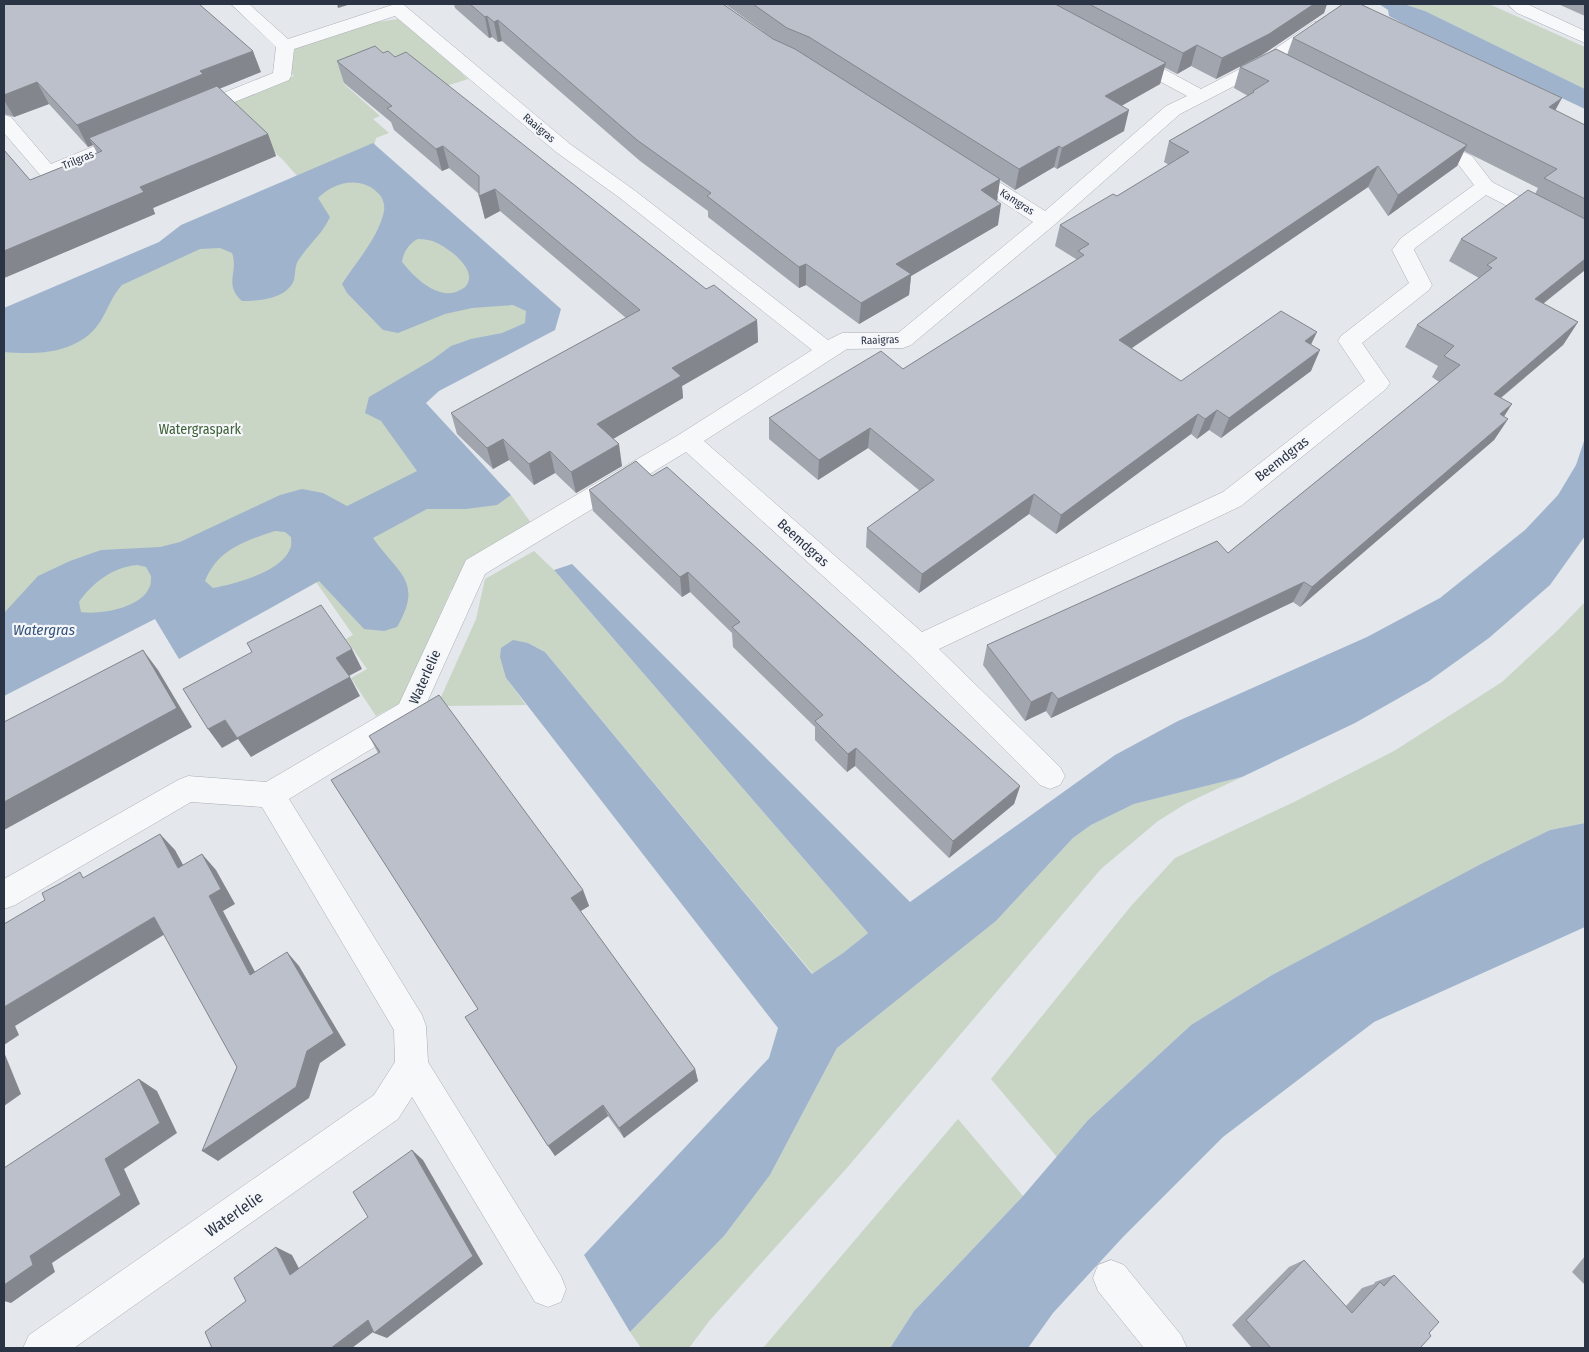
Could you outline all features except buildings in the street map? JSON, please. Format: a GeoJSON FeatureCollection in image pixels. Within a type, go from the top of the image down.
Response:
{"type":"FeatureCollection","features":[{"type":"Feature","properties":{"kind":"street"},"geometry":{"type":"LineString","coordinates":[[174,120],[282,76],[285,46],[239,4]]}},
{"type":"Feature","properties":{"kind":"street"},"geometry":{"type":"LineString","coordinates":[[1516,4],[1585,38]]}},
{"type":"Feature","properties":{"kind":"street","name":"Raaigras"},"geometry":{"type":"LineString","coordinates":[[285,46],[405,6],[563,148],[627,194],[828,351],[842,341],[903,340],[1046,221],[1173,110],[1201,96]]}},
{"type":"Feature","properties":{"kind":"street"},"geometry":{"type":"LineString","coordinates":[[1114,49],[1201,96],[1269,61],[1333,17]]}},
{"type":"Feature","properties":{"kind":"street"},"geometry":{"type":"LineString","coordinates":[[1269,61],[1287,70]]}},
{"type":"Feature","properties":{"kind":"street","name":"Trilgras"},"geometry":{"type":"LineString","coordinates":[[4,121],[48,172],[147,132]]}},
{"type":"Feature","properties":{"kind":"street"},"geometry":{"type":"LineString","coordinates":[[1412,133],[1465,160],[1485,186],[1585,238]]}},
{"type":"Feature","properties":{"kind":"street","name":"Kamgras"},"geometry":{"type":"LineString","coordinates":[[955,162],[1046,221]]}},
{"type":"Feature","properties":{"kind":"street","name":"Beemdgras"},"geometry":{"type":"LineString","coordinates":[[919,646],[1232,499],[1378,383],[1349,341],[1421,285],[1403,250],[1408,243],[1485,186]]}},
{"type":"Feature","properties":{"kind":"street"},"geometry":{"type":"LineString","coordinates":[[688,440],[828,351]]}},
{"type":"Feature","properties":{"kind":"street","name":"Beemdgras"},"geometry":{"type":"LineString","coordinates":[[688,440],[919,646],[1050,776]]}},
{"type":"Feature","properties":{"kind":"street","name":"Waterlelie"},"geometry":{"type":"LineString","coordinates":[[270,795],[409,712],[475,566],[688,440]]}},
{"type":"Feature","properties":{"kind":"street"},"geometry":{"type":"LineString","coordinates":[[4,895],[188,789],[270,795],[410,1026],[412,1066],[548,1289]]}},
{"type":"Feature","properties":{"kind":"street","name":"Waterlelie"},"geometry":{"type":"LineString","coordinates":[[42,1348],[386,1107],[412,1066]]}},
{"type":"Feature","properties":{"kind":"street"},"geometry":{"type":"LineString","coordinates":[[1112,1278],[1168,1348]]}},
{"type":"Feature","properties":{"kind":"green space"},"geometry":{"type":"Polygon","coordinates":[[[1404,4],[1489,4],[1585,47],[1585,89],[1425,11],[1404,4]]]}},
{"type":"Feature","properties":{"kind":"green space","name":"Watergraspark"},"geometry":{"type":"Polygon","coordinates":[[[398,19],[434,47],[468,79],[437,89],[374,70],[343,83],[380,116],[373,119],[389,133],[376,138],[374,146],[559,316],[417,399],[507,498],[511,495],[539,534],[451,590],[401,703],[376,716],[351,678],[367,669],[346,639],[353,635],[314,579],[157,614],[4,690],[4,310],[160,243],[298,177],[283,160],[224,106],[294,76],[287,68],[297,44],[371,23],[398,19]]]}},
{"type":"Feature","properties":{"kind":"green space"},"geometry":{"type":"Polygon","coordinates":[[[534,551],[554,570],[868,933],[813,974],[545,652],[528,643],[506,678],[526,705],[437,706],[476,619],[485,579],[534,551]]]}},
{"type":"Feature","properties":{"kind":"green space"},"geometry":{"type":"Polygon","coordinates":[[[1585,602],[1585,823],[1550,830],[1272,975],[1191,1025],[1088,1120],[1057,1157],[991,1079],[1131,906],[1175,858],[1294,802],[1394,751],[1502,682],[1585,602]]]}},
{"type":"Feature","properties":{"kind":"green space"},"geometry":{"type":"Polygon","coordinates":[[[1242,777],[1187,803],[1158,821],[1101,869],[846,1169],[710,1320],[689,1348],[641,1348],[630,1332],[724,1236],[770,1175],[837,1048],[996,921],[1073,838],[1091,825],[1134,804],[1242,777]]]}},
{"type":"Feature","properties":{"kind":"green space"},"geometry":{"type":"Polygon","coordinates":[[[958,1119],[1023,1196],[914,1311],[890,1348],[763,1348],[958,1119]]]}},
{"type":"Feature","properties":{"kind":"water"},"geometry":{"type":"Polygon","coordinates":[[[1379,4],[1404,4],[1425,11],[1585,89],[1585,109],[1406,25],[1389,16],[1388,10],[1379,4]]]}},
{"type":"Feature","properties":{"kind":"water","name":"Watergras"},"geometry":{"type":"Polygon","coordinates":[[[373,143],[561,309],[555,330],[439,391],[426,403],[511,495],[497,505],[466,509],[427,509],[373,538],[399,570],[408,588],[405,611],[397,627],[384,631],[364,629],[319,581],[179,659],[155,619],[4,696],[4,613],[38,576],[70,561],[101,550],[160,547],[180,542],[280,495],[302,489],[323,493],[347,506],[417,471],[381,421],[365,413],[369,397],[432,360],[451,346],[471,339],[502,333],[525,323],[526,311],[513,305],[472,308],[445,314],[398,333],[383,330],[347,293],[342,284],[377,230],[384,206],[380,196],[372,188],[364,184],[348,183],[324,192],[318,198],[330,217],[324,228],[298,261],[294,280],[279,295],[272,298],[242,301],[233,289],[234,260],[232,253],[220,248],[200,249],[122,285],[100,322],[81,341],[56,350],[43,352],[4,352],[4,308],[159,242],[181,225],[373,143]],[[418,239],[407,249],[402,262],[420,281],[444,293],[452,293],[467,285],[469,274],[458,258],[437,243],[418,239]],[[275,531],[243,543],[225,554],[211,570],[205,581],[213,588],[256,576],[277,564],[290,549],[291,537],[285,532],[275,531]],[[128,566],[104,577],[90,588],[79,602],[81,612],[89,613],[119,609],[138,601],[145,595],[151,581],[151,576],[146,567],[128,566]]]}},
{"type":"Feature","properties":{"kind":"water"},"geometry":{"type":"Polygon","coordinates":[[[1585,438],[1585,536],[1550,585],[1489,638],[1429,681],[1355,723],[1242,777],[1134,804],[1091,825],[1073,838],[996,921],[837,1048],[770,1175],[724,1236],[630,1332],[584,1255],[769,1058],[778,1028],[506,678],[500,657],[501,648],[513,640],[528,643],[545,652],[812,974],[868,933],[554,570],[572,564],[910,902],[1115,755],[1178,721],[1367,637],[1440,598],[1525,530],[1558,495],[1576,465],[1585,438]]]}},
{"type":"Feature","properties":{"kind":"water"},"geometry":{"type":"Polygon","coordinates":[[[1585,823],[1585,927],[1374,1022],[1223,1137],[1123,1237],[1053,1313],[1028,1348],[890,1348],[914,1311],[1023,1196],[1088,1120],[1191,1025],[1272,975],[1483,863],[1550,830],[1585,823]]]}}]}
